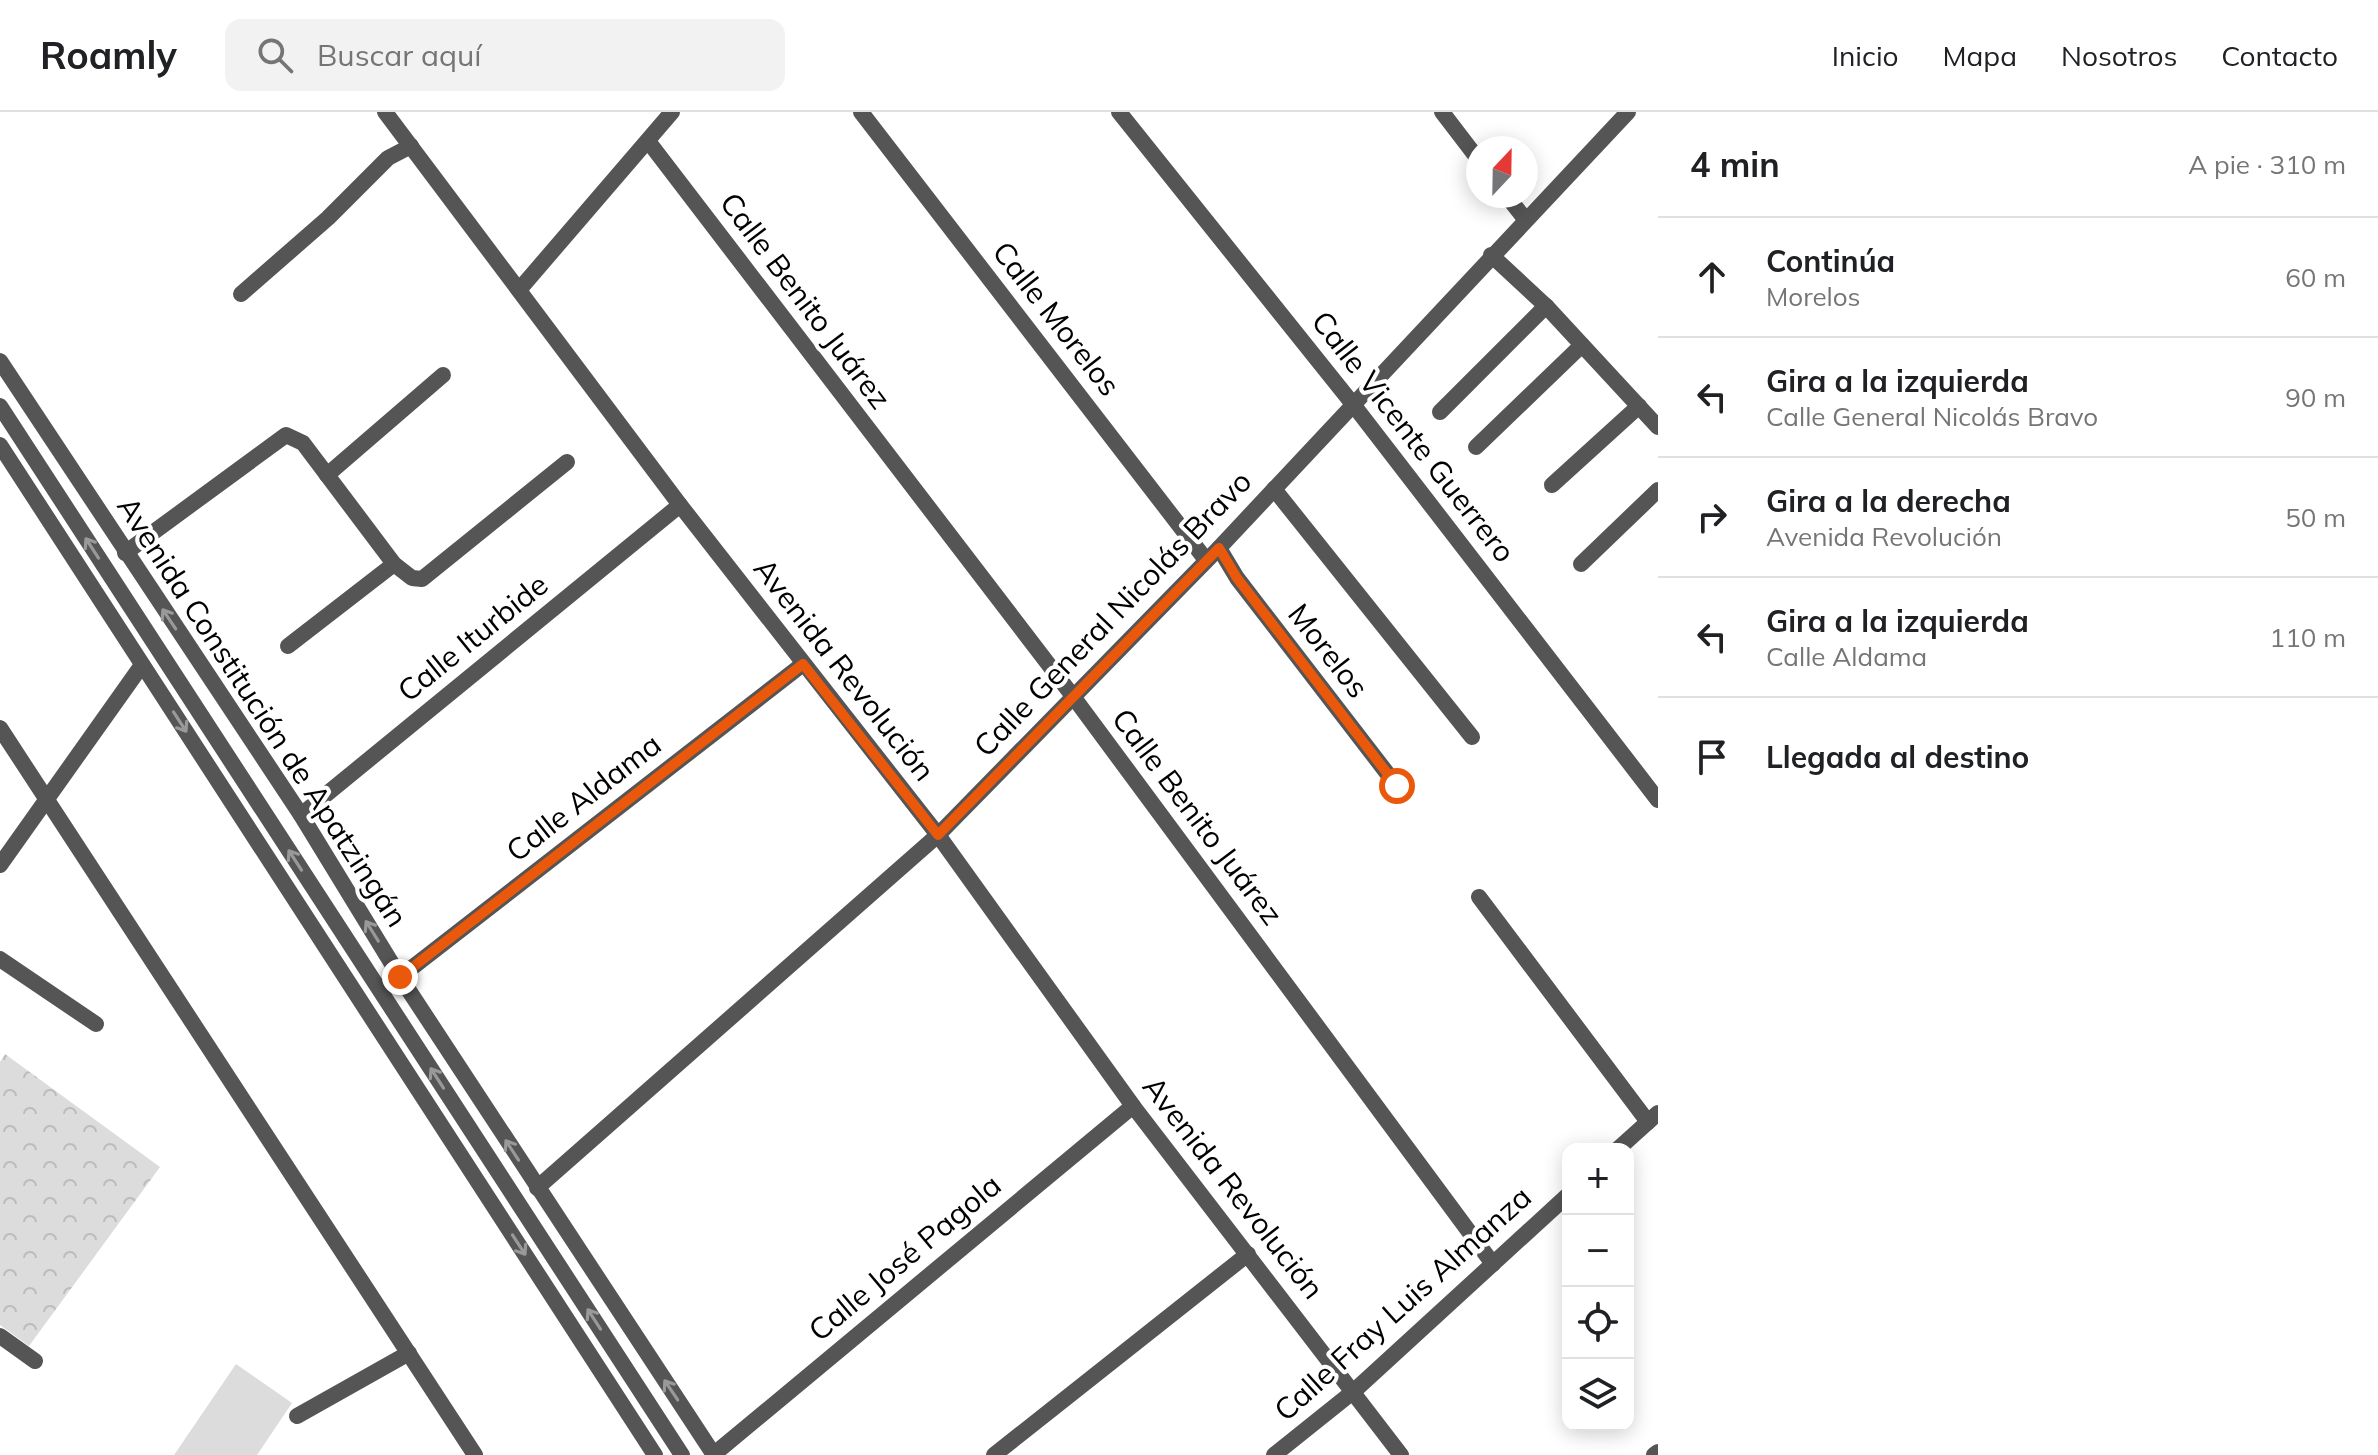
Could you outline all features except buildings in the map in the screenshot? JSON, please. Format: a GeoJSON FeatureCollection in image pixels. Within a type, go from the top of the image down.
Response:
{"type":"FeatureCollection","features":[{"type":"Feature","properties":{"kind":"street","name":"Avenida Revolución"},"geometry":{"type":"LineString","coordinates":[[385,112],[680,505],[938,835],[1133,1106],[1401,1455]]}},
{"type":"Feature","properties":{"kind":"street"},"geometry":{"type":"LineString","coordinates":[[519,290],[672,112]]}},
{"type":"Feature","properties":{"kind":"street","name":"Calle Morelos"},"geometry":{"type":"LineString","coordinates":[[861,112],[1206,560]]}},
{"type":"Feature","properties":{"kind":"street","name":"Calle Vicente Guerrero"},"geometry":{"type":"LineString","coordinates":[[1119,112],[1352,403],[1658,800]]}},
{"type":"Feature","properties":{"kind":"street"},"geometry":{"type":"LineString","coordinates":[[1442,112],[1466,143]]}},
{"type":"Feature","properties":{"kind":"street","name":"Calle General Nicolás Bravo"},"geometry":{"type":"LineString","coordinates":[[537,1188],[938,835],[1219,548],[1628,112]]}},
{"type":"Feature","properties":{"kind":"street","name":"Calle Benito Juárez"},"geometry":{"type":"LineString","coordinates":[[648,141],[1072,695],[1493,1264]]}},
{"type":"Feature","properties":{"kind":"street"},"geometry":{"type":"LineString","coordinates":[[241,294],[328,218],[388,158],[411,146]]}},
{"type":"Feature","properties":{"kind":"street"},"geometry":{"type":"LineString","coordinates":[[1516,208],[1525,219]]}},
{"type":"Feature","properties":{"kind":"street"},"geometry":{"type":"LineString","coordinates":[[1491,255],[1546,306],[1658,427]]}},
{"type":"Feature","properties":{"kind":"street"},"geometry":{"type":"LineString","coordinates":[[1440,412],[1546,306]]}},
{"type":"Feature","properties":{"kind":"street"},"geometry":{"type":"LineString","coordinates":[[1476,447],[1582,345]]}},
{"type":"Feature","properties":{"kind":"street","name":"Avenida Constitución de Apatzingán"},"geometry":{"type":"LineString","coordinates":[[0,361],[301,815],[400,977],[714,1455]]}},
{"type":"Feature","properties":{"kind":"street"},"geometry":{"type":"LineString","coordinates":[[327,475],[443,375]]}},
{"type":"Feature","properties":{"kind":"street","name":"Avenida Constitución de Apatzingán"},"geometry":{"type":"LineString","coordinates":[[0,406],[682,1455]]}},
{"type":"Feature","properties":{"kind":"street"},"geometry":{"type":"LineString","coordinates":[[1552,485],[1639,406]]}},
{"type":"Feature","properties":{"kind":"street"},"geometry":{"type":"LineString","coordinates":[[125,553],[286,435],[303,443],[394,564],[412,578],[422,579],[567,462]]}},
{"type":"Feature","properties":{"kind":"street"},"geometry":{"type":"LineString","coordinates":[[0,445],[655,1455]]}},
{"type":"Feature","properties":{"kind":"street"},"geometry":{"type":"LineString","coordinates":[[1274,489],[1472,737]]}},
{"type":"Feature","properties":{"kind":"street"},"geometry":{"type":"LineString","coordinates":[[1581,564],[1658,490]]}},
{"type":"Feature","properties":{"kind":"street","name":"Calle Iturbide"},"geometry":{"type":"LineString","coordinates":[[301,815],[680,505]]}},
{"type":"Feature","properties":{"kind":"street","name":"Morelos"},"geometry":{"type":"LineString","coordinates":[[1219,548],[1237,578],[1397,786]]}},
{"type":"Feature","properties":{"kind":"street"},"geometry":{"type":"LineString","coordinates":[[288,646],[394,564]]}},
{"type":"Feature","properties":{"kind":"street","name":"Calle Aldama"},"geometry":{"type":"LineString","coordinates":[[400,977],[803,664]]}},
{"type":"Feature","properties":{"kind":"street"},"geometry":{"type":"LineString","coordinates":[[0,865],[142,665]]}},
{"type":"Feature","properties":{"kind":"street"},"geometry":{"type":"LineString","coordinates":[[0,728],[475,1455]]}},
{"type":"Feature","properties":{"kind":"street"},"geometry":{"type":"LineString","coordinates":[[1479,897],[1653,1118],[1625,1143]]}},
{"type":"Feature","properties":{"kind":"street"},"geometry":{"type":"LineString","coordinates":[[0,959],[96,1024]]}},
{"type":"Feature","properties":{"kind":"street","name":"Calle José Pagola"},"geometry":{"type":"LineString","coordinates":[[714,1455],[1133,1106]]}},
{"type":"Feature","properties":{"kind":"street","name":"Calle Fray Luis Almanza"},"geometry":{"type":"LineString","coordinates":[[1274,1455],[1354,1391],[1562,1201]]}},
{"type":"Feature","properties":{"kind":"street"},"geometry":{"type":"LineString","coordinates":[[994,1455],[1248,1254]]}},
{"type":"Feature","properties":{"kind":"street"},"geometry":{"type":"LineString","coordinates":[[0,1336],[35,1361]]}},
{"type":"Feature","properties":{"kind":"street"},"geometry":{"type":"LineString","coordinates":[[297,1416],[409,1353]]}},
{"type":"Feature","properties":{"kind":"green space"},"geometry":{"type":"Polygon","coordinates":[[[5,1054],[160,1167],[29,1346],[0,1325],[0,1062],[5,1054]]]}},
{"type":"Feature","properties":{"kind":"green space"},"geometry":{"type":"Polygon","coordinates":[[[236,1364],[292,1403],[257,1455],[174,1455],[236,1364]]]}},
{"type":"Feature","properties":{"kind":"route"},"geometry":{"type":"LineString","coordinates":[[400,977],[803,664],[938,835],[1219,548],[1237,578],[1397,786]]}}]}
